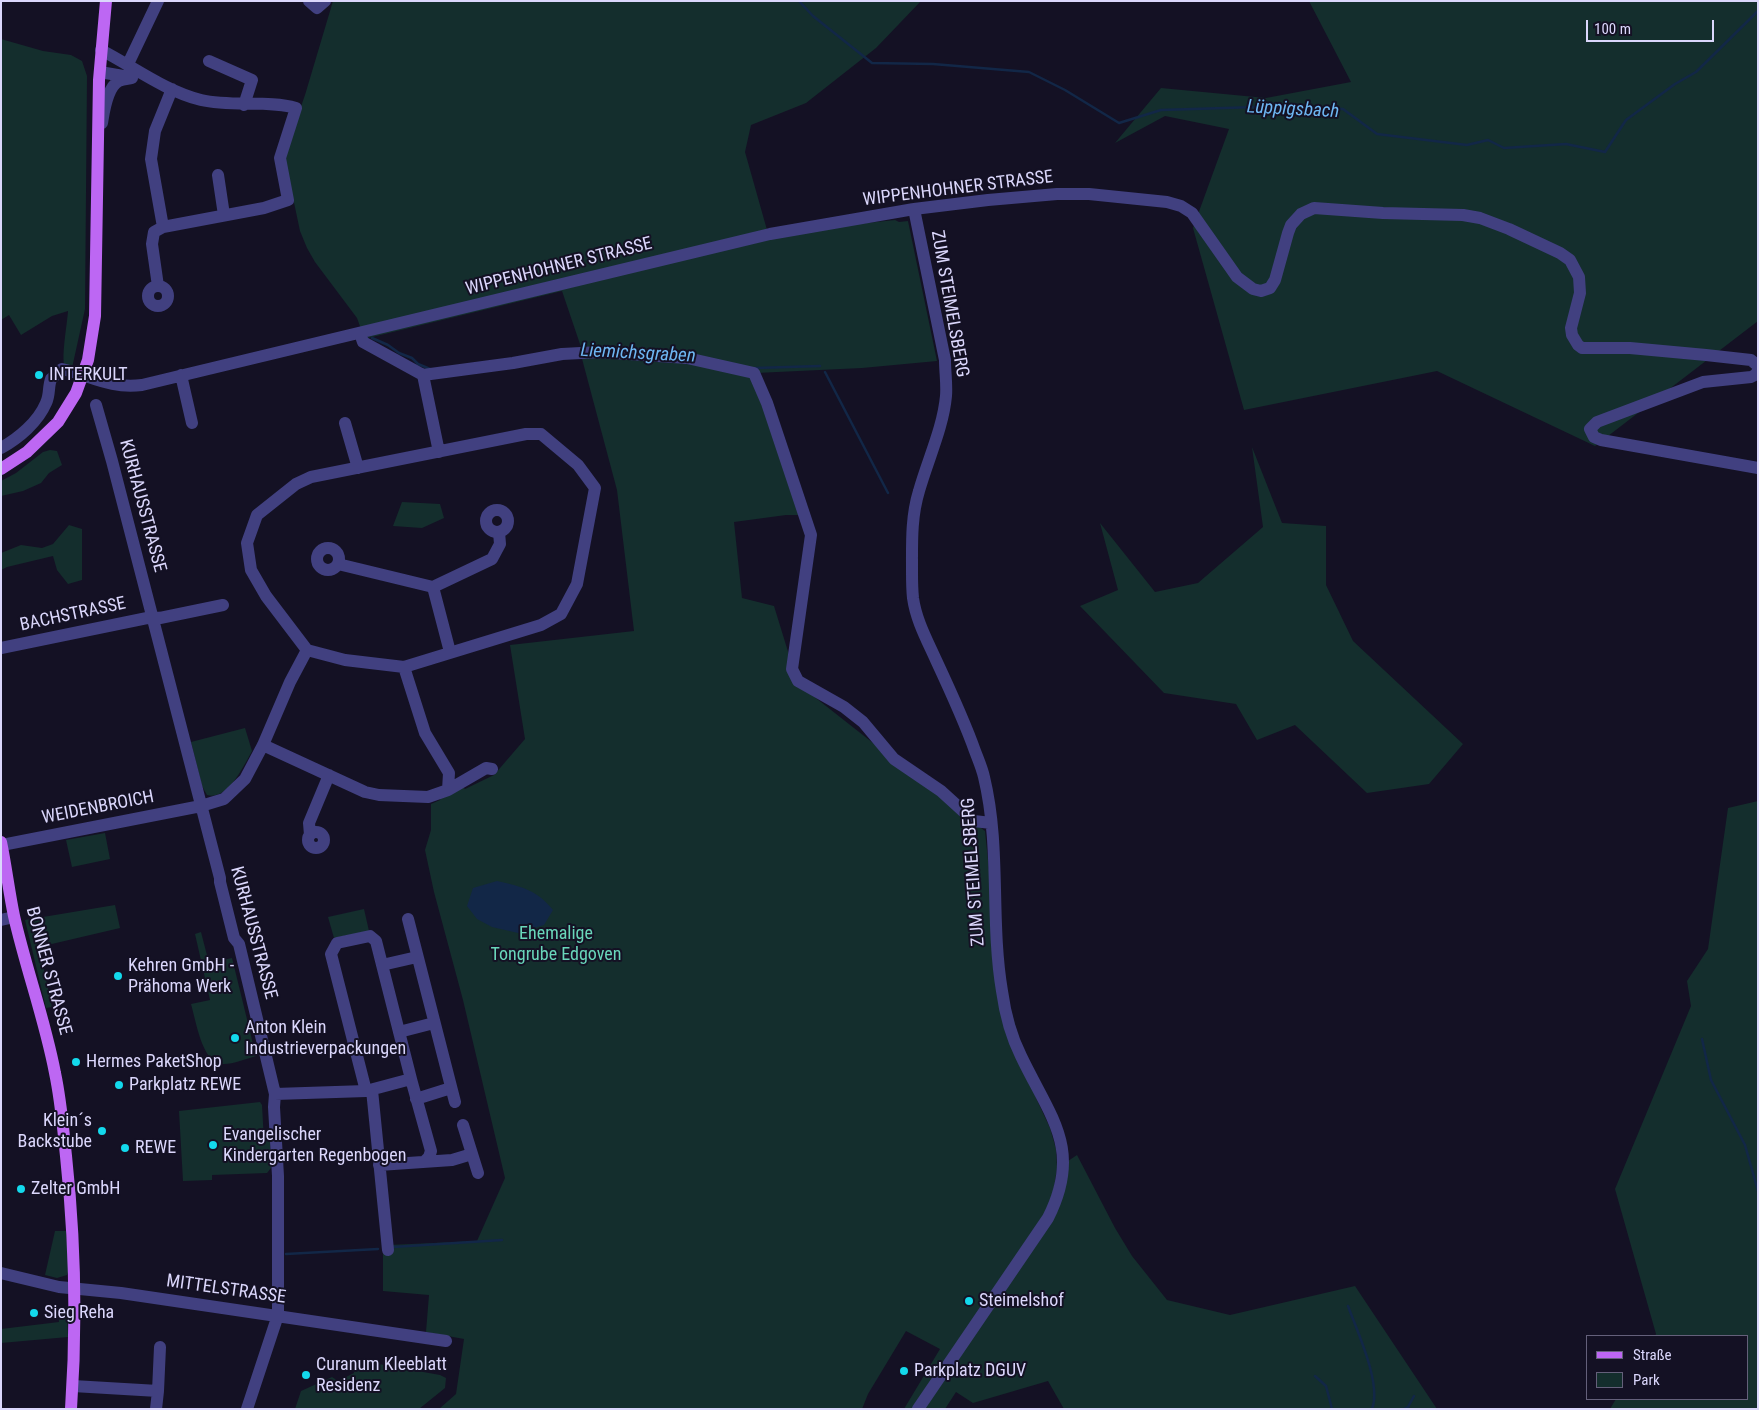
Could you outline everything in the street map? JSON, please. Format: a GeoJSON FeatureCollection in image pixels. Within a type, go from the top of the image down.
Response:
{"type":"FeatureCollection","features":[{"type":"Feature","properties":{"kind":"main road"},"geometry":{"type":"LineString","coordinates":[[1,469],[27,452],[58,422],[76,393],[89,353],[95,316],[100,72],[106,1]]}},
{"type":"Feature","properties":{"kind":"main road","name":"BONNER STRASSE"},"geometry":{"type":"LineString","coordinates":[[2,843],[14,917],[56,1075],[68,1179],[75,1289],[71,1409]]}},
{"type":"Feature","properties":{"kind":"street"},"geometry":{"type":"LineString","coordinates":[[128,64],[158,1]]}},
{"type":"Feature","properties":{"kind":"street"},"geometry":{"type":"LineString","coordinates":[[309,1],[317,8],[325,1]]}},
{"type":"Feature","properties":{"kind":"street"},"geometry":{"type":"LineString","coordinates":[[101,50],[156,81],[201,100],[244,105],[285,105],[296,108],[280,158],[288,200],[264,208],[163,227],[154,232],[152,244],[158,286]]}},
{"type":"Feature","properties":{"kind":"street"},"geometry":{"type":"LineString","coordinates":[[209,61],[252,80],[244,105]]}},
{"type":"Feature","properties":{"kind":"street"},"geometry":{"type":"LineString","coordinates":[[100,72],[156,81]]}},
{"type":"Feature","properties":{"kind":"street"},"geometry":{"type":"LineString","coordinates":[[98,150],[106,101],[114,85],[119,81],[132,78]]}},
{"type":"Feature","properties":{"kind":"street"},"geometry":{"type":"LineString","coordinates":[[163,227],[151,159],[155,131],[172,89]]}},
{"type":"Feature","properties":{"kind":"street"},"geometry":{"type":"LineString","coordinates":[[218,175],[224,215]]}},
{"type":"Feature","properties":{"kind":"street","name":"WIPPENHOHNER STRASSE"},"geometry":{"type":"LineString","coordinates":[[1,448],[16,438],[40,413],[49,395],[51,379],[58,370],[62,369],[114,385],[133,386],[770,234],[914,209],[1057,194],[1089,194],[1174,203],[1187,209],[1192,213],[1237,277],[1253,289],[1261,291],[1270,288],[1276,280],[1291,225],[1301,214],[1314,208],[1383,213],[1463,215],[1480,218],[1560,252],[1570,260],[1579,277],[1580,293],[1571,328],[1572,335],[1582,348],[1630,348],[1715,356],[1751,360],[1758,366]]}},
{"type":"Feature","properties":{"kind":"street","name":"ZUM STEIMELSBERG"},"geometry":{"type":"LineString","coordinates":[[914,209],[944,360],[946,397],[918,492],[911,530],[913,597],[920,626],[957,705],[984,776],[991,823],[996,945],[1002,992],[1009,1026],[1020,1053],[1055,1122],[1064,1158],[1063,1179],[1058,1199],[1048,1218],[918,1409]]}},
{"type":"Feature","properties":{"kind":"street"},"geometry":{"type":"LineString","coordinates":[[360,333],[363,342],[422,375],[513,363],[562,354],[600,352],[687,358],[754,374],[767,403],[811,536],[793,658],[792,669],[795,675],[798,680],[863,722],[894,759],[941,791],[974,821],[991,823]]}},
{"type":"Feature","properties":{"kind":"street"},"geometry":{"type":"LineString","coordinates":[[1758,371],[1750,377],[1703,382],[1597,422],[1590,429],[1594,437],[1601,440],[1758,468]]}},
{"type":"Feature","properties":{"kind":"street"},"geometry":{"type":"LineString","coordinates":[[422,375],[439,452]]}},
{"type":"Feature","properties":{"kind":"street"},"geometry":{"type":"LineString","coordinates":[[180,376],[192,423]]}},
{"type":"Feature","properties":{"kind":"street","name":"KURHAUSSTRASSE"},"geometry":{"type":"LineString","coordinates":[[96,405],[234,938],[239,944],[262,1033],[262,1043],[275,1094],[274,1108],[278,1176],[278,1315],[247,1409]]}},
{"type":"Feature","properties":{"kind":"street"},"geometry":{"type":"LineString","coordinates":[[345,423],[358,468]]}},
{"type":"Feature","properties":{"kind":"street"},"geometry":{"type":"LineString","coordinates":[[526,434],[542,434],[578,465],[595,488],[577,584],[560,614],[541,625],[404,667],[345,660],[307,650],[266,596],[251,570],[247,543],[257,515],[296,484],[311,477],[439,452],[526,434]]}},
{"type":"Feature","properties":{"kind":"street"},"geometry":{"type":"LineString","coordinates":[[338,564],[433,587],[492,559],[500,544],[499,532]]}},
{"type":"Feature","properties":{"kind":"street"},"geometry":{"type":"LineString","coordinates":[[433,587],[450,652]]}},
{"type":"Feature","properties":{"kind":"street"},"geometry":{"type":"LineString","coordinates":[[152,617],[160,618],[223,605]]}},
{"type":"Feature","properties":{"kind":"street","name":"BACHSTRASSE"},"geometry":{"type":"LineString","coordinates":[[1,648],[152,617]]}},
{"type":"Feature","properties":{"kind":"street","name":"WEIDENBROICH"},"geometry":{"type":"LineString","coordinates":[[2,843],[201,806],[224,798],[245,779],[307,650]]}},
{"type":"Feature","properties":{"kind":"street"},"geometry":{"type":"LineString","coordinates":[[404,667],[425,734],[449,773],[448,790]]}},
{"type":"Feature","properties":{"kind":"street"},"geometry":{"type":"LineString","coordinates":[[263,745],[364,792],[379,795],[428,797],[448,790],[486,768],[492,769]]}},
{"type":"Feature","properties":{"kind":"street"},"geometry":{"type":"LineString","coordinates":[[318,850],[323,843],[323,837],[317,832],[310,835],[309,823],[329,776]]}},
{"type":"Feature","properties":{"kind":"street"},"geometry":{"type":"LineString","coordinates":[[1,920],[14,917]]}},
{"type":"Feature","properties":{"kind":"street"},"geometry":{"type":"LineString","coordinates":[[408,919],[455,1102]]}},
{"type":"Feature","properties":{"kind":"street"},"geometry":{"type":"LineString","coordinates":[[387,1247],[369,1090],[331,954],[336,943],[370,936],[376,941],[431,1151],[429,1157],[424,1162]]}},
{"type":"Feature","properties":{"kind":"street"},"geometry":{"type":"LineString","coordinates":[[382,965],[417,956]]}},
{"type":"Feature","properties":{"kind":"street"},"geometry":{"type":"LineString","coordinates":[[399,1032],[434,1023]]}},
{"type":"Feature","properties":{"kind":"street"},"geometry":{"type":"LineString","coordinates":[[275,1094],[369,1090],[411,1079]]}},
{"type":"Feature","properties":{"kind":"street"},"geometry":{"type":"LineString","coordinates":[[416,1099],[451,1088]]}},
{"type":"Feature","properties":{"kind":"street"},"geometry":{"type":"LineString","coordinates":[[463,1125],[478,1173]]}},
{"type":"Feature","properties":{"kind":"street"},"geometry":{"type":"LineString","coordinates":[[379,1165],[452,1160],[472,1154]]}},
{"type":"Feature","properties":{"kind":"street","name":"MITTELSTRASSE"},"geometry":{"type":"LineString","coordinates":[[1,1273],[44,1284],[75,1289],[121,1293],[278,1315],[446,1341]]}},
{"type":"Feature","properties":{"kind":"street"},"geometry":{"type":"LineString","coordinates":[[156,1409],[160,1347]]}},
{"type":"Feature","properties":{"kind":"street"},"geometry":{"type":"LineString","coordinates":[[73,1386],[158,1391]]}},
{"type":"Feature","properties":{"kind":"green space","name":"Ehemalige Tongrube Edgoven"},"geometry":{"type":"Polygon","coordinates":[[[333,1],[921,1],[876,48],[806,103],[751,125],[745,152],[769,237],[838,226],[895,220],[899,222],[908,221],[937,361],[862,368],[756,373],[803,515],[786,515],[734,522],[742,598],[774,606],[798,684],[985,831],[991,889],[993,947],[1036,1098],[1050,1128],[1056,1149],[1057,1168],[1054,1188],[1065,1163],[1077,1155],[1115,1228],[1132,1256],[1167,1300],[1230,1315],[1355,1286],[1437,1409],[1064,1409],[1048,1381],[973,1403],[956,1392],[945,1409],[904,1409],[940,1349],[906,1331],[868,1394],[862,1409],[439,1409],[456,1394],[464,1339],[426,1332],[429,1295],[383,1291],[383,1253],[389,1245],[477,1241],[505,1178],[425,850],[431,830],[431,804],[440,800],[442,794],[460,785],[465,789],[494,775],[525,739],[510,645],[634,631],[617,490],[581,355],[582,350],[562,291],[368,338],[361,329],[357,318],[315,262],[307,248],[300,231],[284,155],[305,95],[333,1]]]}},
{"type":"Feature","properties":{"kind":"green space"},"geometry":{"type":"Polygon","coordinates":[[[1309,1],[1758,1],[1758,321],[1595,446],[1437,371],[1244,410],[1193,228],[1229,129],[1165,116],[1115,143],[1161,88],[1266,98],[1351,82],[1309,1]]]}},
{"type":"Feature","properties":{"kind":"green space"},"geometry":{"type":"Polygon","coordinates":[[[1,39],[43,51],[71,55],[82,61],[87,76],[85,309],[72,368],[64,364],[68,311],[52,316],[21,335],[9,315],[1,320],[1,39]]]}},
{"type":"Feature","properties":{"kind":"green space"},"geometry":{"type":"Polygon","coordinates":[[[1252,447],[1282,523],[1326,526],[1326,585],[1353,641],[1463,744],[1429,784],[1367,793],[1295,725],[1257,740],[1236,704],[1164,693],[1080,606],[1118,590],[1100,523],[1155,592],[1198,583],[1263,527],[1252,447]]]}},
{"type":"Feature","properties":{"kind":"green space"},"geometry":{"type":"Polygon","coordinates":[[[57,451],[62,465],[49,473],[41,483],[23,491],[1,496],[1,481],[16,473],[43,452],[57,451]]]}},
{"type":"Feature","properties":{"kind":"green space"},"geometry":{"type":"Polygon","coordinates":[[[402,502],[440,504],[444,518],[422,528],[393,526],[402,502]]]}},
{"type":"Feature","properties":{"kind":"green space"},"geometry":{"type":"Polygon","coordinates":[[[69,525],[82,529],[82,580],[68,584],[57,570],[53,556],[1,570],[1,553],[21,545],[42,548],[53,544],[69,525]]]}},
{"type":"Feature","properties":{"kind":"green space"},"geometry":{"type":"Polygon","coordinates":[[[245,728],[252,751],[245,765],[222,793],[207,795],[202,786],[191,742],[245,728]]]}},
{"type":"Feature","properties":{"kind":"green space"},"geometry":{"type":"Polygon","coordinates":[[[1758,801],[1758,1409],[1610,1409],[1615,1400],[1749,1400],[1749,1335],[1656,1335],[1615,1189],[1691,1006],[1687,981],[1708,949],[1728,808],[1758,801]]]}},
{"type":"Feature","properties":{"kind":"green space"},"geometry":{"type":"Polygon","coordinates":[[[105,833],[110,859],[72,867],[66,840],[105,833]]]}},
{"type":"Feature","properties":{"kind":"green space"},"geometry":{"type":"Polygon","coordinates":[[[115,905],[120,928],[39,947],[52,1007],[46,1008],[25,920],[115,905]]]}},
{"type":"Feature","properties":{"kind":"green space"},"geometry":{"type":"Polygon","coordinates":[[[364,909],[369,931],[334,938],[328,917],[364,909]]]}},
{"type":"Feature","properties":{"kind":"green space"},"geometry":{"type":"Polygon","coordinates":[[[201,932],[209,963],[232,958],[256,1056],[234,1063],[221,1064],[214,1062],[204,1049],[191,1004],[210,1000],[195,934],[201,932]]]}},
{"type":"Feature","properties":{"kind":"green space"},"geometry":{"type":"Polygon","coordinates":[[[260,1102],[262,1105],[264,1141],[270,1141],[271,1168],[267,1173],[212,1175],[212,1180],[183,1181],[179,1111],[260,1102]]]}},
{"type":"Feature","properties":{"kind":"green space"},"geometry":{"type":"Polygon","coordinates":[[[55,1231],[66,1231],[69,1270],[67,1275],[57,1278],[45,1275],[55,1231]]]}},
{"type":"Feature","properties":{"kind":"green space"},"geometry":{"type":"Polygon","coordinates":[[[67,1309],[68,1337],[1,1343],[1,1329],[59,1322],[58,1311],[67,1309]]]}},
{"type":"Feature","properties":{"kind":"green space"},"geometry":{"type":"Polygon","coordinates":[[[362,1361],[440,1375],[446,1378],[445,1388],[419,1409],[295,1409],[301,1391],[332,1377],[338,1381],[354,1373],[355,1364],[362,1361]]]}},
{"type":"Feature","properties":{"kind":"water"},"geometry":{"type":"Polygon","coordinates":[[[497,881],[528,890],[541,897],[553,910],[544,925],[518,933],[492,927],[477,919],[467,906],[473,888],[497,881]]]}},
{"type":"Feature","properties":{"kind":"waterway","name":"Lüppigsbach"},"geometry":{"type":"LineString","coordinates":[[799,1],[813,16],[872,63],[933,64],[1029,72],[1065,90],[1119,123],[1161,110],[1288,106],[1343,109],[1377,134],[1467,145],[1488,140],[1504,148],[1566,144],[1605,152],[1626,120],[1675,84],[1696,72],[1758,11]]}},
{"type":"Feature","properties":{"kind":"waterway","name":"Liemichsgraben"},"geometry":{"type":"LineString","coordinates":[[372,338],[430,369]]}},
{"type":"Feature","properties":{"kind":"waterway","name":"Liemichsgraben"},"geometry":{"type":"LineString","coordinates":[[755,368],[820,366]]}},
{"type":"Feature","properties":{"kind":"waterway","name":"Liemichsgraben"},"geometry":{"type":"LineString","coordinates":[[825,372],[888,493]]}},
{"type":"Feature","properties":{"kind":"waterway"},"geometry":{"type":"LineString","coordinates":[[1702,1039],[1711,1080],[1745,1145],[1758,1191]]}},
{"type":"Feature","properties":{"kind":"waterway"},"geometry":{"type":"LineString","coordinates":[[393,1247],[502,1240]]}},
{"type":"Feature","properties":{"kind":"waterway"},"geometry":{"type":"LineString","coordinates":[[286,1254],[378,1249]]}},
{"type":"Feature","properties":{"kind":"waterway"},"geometry":{"type":"LineString","coordinates":[[1348,1306],[1371,1372],[1374,1386],[1372,1409]]}},
{"type":"Feature","properties":{"kind":"waterway"},"geometry":{"type":"LineString","coordinates":[[1315,1376],[1326,1386],[1332,1409]]}},
{"type":"Feature","properties":{"kind":"waterway"},"geometry":{"type":"LineString","coordinates":[[1404,1409],[1408,1407],[1414,1396]]}},
{"type":"Feature","properties":{"kind":"place","name":"INTERKULT"},"geometry":{"type":"Point","coordinates":[39,375]}},
{"type":"Feature","properties":{"kind":"place","name":"Kehren GmbH - Prähoma Werk"},"geometry":{"type":"Point","coordinates":[118,976]}},
{"type":"Feature","properties":{"kind":"place","name":"Anton Klein Industrieverpackungen"},"geometry":{"type":"Point","coordinates":[235,1038]}},
{"type":"Feature","properties":{"kind":"place","name":"Hermes PaketShop"},"geometry":{"type":"Point","coordinates":[76,1062]}},
{"type":"Feature","properties":{"kind":"place","name":"Parkplatz REWE"},"geometry":{"type":"Point","coordinates":[119,1085]}},
{"type":"Feature","properties":{"kind":"place","name":"Klein´s Backstube"},"geometry":{"type":"Point","coordinates":[102,1131]}},
{"type":"Feature","properties":{"kind":"place","name":"Evangelischer Kindergarten Regenbogen"},"geometry":{"type":"Point","coordinates":[213,1145]}},
{"type":"Feature","properties":{"kind":"place","name":"REWE"},"geometry":{"type":"Point","coordinates":[125,1148]}},
{"type":"Feature","properties":{"kind":"place","name":"Zelter GmbH"},"geometry":{"type":"Point","coordinates":[21,1189]}},
{"type":"Feature","properties":{"kind":"place","name":"Steimelshof"},"geometry":{"type":"Point","coordinates":[969,1301]}},
{"type":"Feature","properties":{"kind":"place","name":"Sieg Reha"},"geometry":{"type":"Point","coordinates":[34,1313]}},
{"type":"Feature","properties":{"kind":"place","name":"Parkplatz DGUV"},"geometry":{"type":"Point","coordinates":[904,1371]}},
{"type":"Feature","properties":{"kind":"place","name":"Curanum Kleeblatt Residenz"},"geometry":{"type":"Point","coordinates":[306,1375]}}]}
